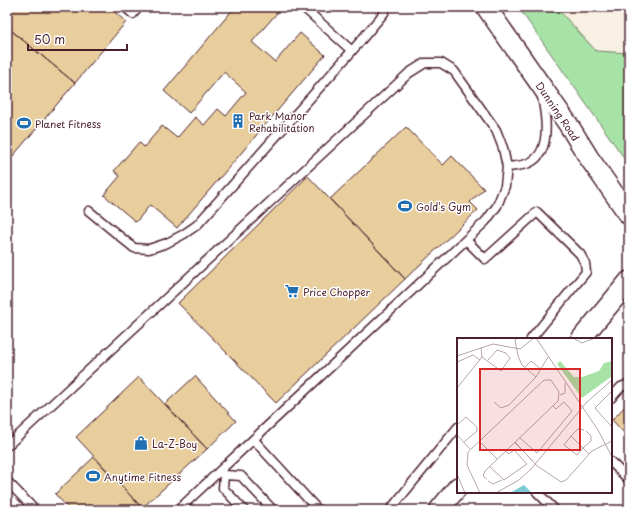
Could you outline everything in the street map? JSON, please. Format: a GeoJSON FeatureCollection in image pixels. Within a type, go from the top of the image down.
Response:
{"type":"FeatureCollection","features":[{"type":"Feature","properties":{"kind":"street","name":"Dunning Road"},"geometry":{"type":"LineString","coordinates":[[486,7],[629,215]]}},
{"type":"Feature","properties":{"kind":"street"},"geometry":{"type":"LineString","coordinates":[[582,338],[629,281]]}},
{"type":"Feature","properties":{"kind":"street"},"geometry":{"type":"LineString","coordinates":[[439,510],[457,488]]}},
{"type":"Feature","properties":{"kind":"lane"},"geometry":{"type":"LineString","coordinates":[[125,7],[133,14],[139,7]]}},
{"type":"Feature","properties":{"kind":"lane"},"geometry":{"type":"LineString","coordinates":[[303,7],[352,51]]}},
{"type":"Feature","properties":{"kind":"lane"},"geometry":{"type":"LineString","coordinates":[[88,211],[134,248],[149,249],[167,243],[184,234],[197,224],[352,51],[384,13],[386,7]]}},
{"type":"Feature","properties":{"kind":"lane"},"geometry":{"type":"LineString","coordinates":[[7,446],[409,73],[425,64],[441,63],[454,71],[496,130],[504,148],[507,167],[505,186],[497,206],[486,221],[254,440],[222,473],[178,510]]}},
{"type":"Feature","properties":{"kind":"lane"},"geometry":{"type":"LineString","coordinates":[[507,167],[519,166],[530,162],[540,154],[545,140],[545,111],[539,82]]}},
{"type":"Feature","properties":{"kind":"lane"},"geometry":{"type":"LineString","coordinates":[[466,240],[485,259],[537,212],[580,254],[585,263],[586,272],[532,338]]}},
{"type":"Feature","properties":{"kind":"lane"},"geometry":{"type":"LineString","coordinates":[[612,397],[622,387],[629,384]]}},
{"type":"Feature","properties":{"kind":"lane"},"geometry":{"type":"LineString","coordinates":[[390,510],[457,428]]}},
{"type":"Feature","properties":{"kind":"lane"},"geometry":{"type":"LineString","coordinates":[[254,440],[318,510]]}},
{"type":"Feature","properties":{"kind":"lane"},"geometry":{"type":"LineString","coordinates":[[612,463],[629,480]]}},
{"type":"Feature","properties":{"kind":"lane"},"geometry":{"type":"LineString","coordinates":[[222,473],[223,488],[244,510]]}},
{"type":"Feature","properties":{"kind":"lane"},"geometry":{"type":"LineString","coordinates":[[222,473],[240,476],[273,510]]}},
{"type":"Feature","properties":{"kind":"lane"},"geometry":{"type":"LineString","coordinates":[[7,481],[35,510]]}},
{"type":"Feature","properties":{"kind":"lane"},"geometry":{"type":"LineString","coordinates":[[538,493],[555,510]]}},
{"type":"Feature","properties":{"kind":"shaded area"},"geometry":{"type":"Polygon","coordinates":[[[537,7],[629,7],[629,152],[537,7]]]}},
{"type":"Feature","properties":{"kind":"green space"},"geometry":{"type":"Polygon","coordinates":[[[518,7],[556,7],[596,51],[629,53],[629,165],[518,7]]]}},
{"type":"Feature","properties":{"kind":"building"},"geometry":{"type":"Polygon","coordinates":[[[7,7],[109,7],[126,22],[75,83],[7,27],[7,7]]]}},
{"type":"Feature","properties":{"kind":"building","name":"Park Manor Rehabilitation"},"geometry":{"type":"Polygon","coordinates":[[[235,7],[282,7],[252,42],[275,62],[300,33],[325,55],[177,228],[150,205],[136,222],[104,195],[120,176],[114,171],[139,142],[144,147],[162,126],[177,138],[195,117],[204,125],[218,109],[226,116],[246,92],[224,72],[189,113],[164,91],[235,7]]]}},
{"type":"Feature","properties":{"kind":"building","name":"Planet Fitness"},"geometry":{"type":"Polygon","coordinates":[[[7,27],[75,83],[7,163],[7,27]]]}},
{"type":"Feature","properties":{"kind":"building","name":"Gold's Gym"},"geometry":{"type":"Polygon","coordinates":[[[406,127],[443,165],[452,156],[484,189],[470,202],[478,210],[405,279],[330,199],[406,127]]]}},
{"type":"Feature","properties":{"kind":"building","name":"Price Chopper"},"geometry":{"type":"Polygon","coordinates":[[[308,176],[405,279],[276,403],[178,303],[308,176]]]}},
{"type":"Feature","properties":{"kind":"building"},"geometry":{"type":"Polygon","coordinates":[[[195,376],[236,421],[207,449],[165,404],[195,376]]]}},
{"type":"Feature","properties":{"kind":"building","name":"La-Z-Boy"},"geometry":{"type":"Polygon","coordinates":[[[139,377],[207,449],[142,508],[76,437],[139,377]]]}},
{"type":"Feature","properties":{"kind":"building"},"geometry":{"type":"Polygon","coordinates":[[[629,402],[629,438],[612,420],[629,402]]]}},
{"type":"Feature","properties":{"kind":"building","name":"Anytime Fitness"},"geometry":{"type":"Polygon","coordinates":[[[94,457],[142,508],[140,510],[70,510],[55,494],[94,457]]]}},
{"type":"Feature","properties":{"kind":"place","name":"Park Manor Rehabilitation"},"geometry":{"type":"Point","coordinates":[238,121]}},
{"type":"Feature","properties":{"kind":"place","name":"Planet Fitness"},"geometry":{"type":"Point","coordinates":[24,123]}},
{"type":"Feature","properties":{"kind":"place","name":"Gold's Gym"},"geometry":{"type":"Point","coordinates":[405,206]}},
{"type":"Feature","properties":{"kind":"place","name":"Price Chopper"},"geometry":{"type":"Point","coordinates":[292,291]}},
{"type":"Feature","properties":{"kind":"place","name":"La-Z-Boy"},"geometry":{"type":"Point","coordinates":[141,443]}},
{"type":"Feature","properties":{"kind":"place","name":"Anytime Fitness"},"geometry":{"type":"Point","coordinates":[93,476]}}]}
